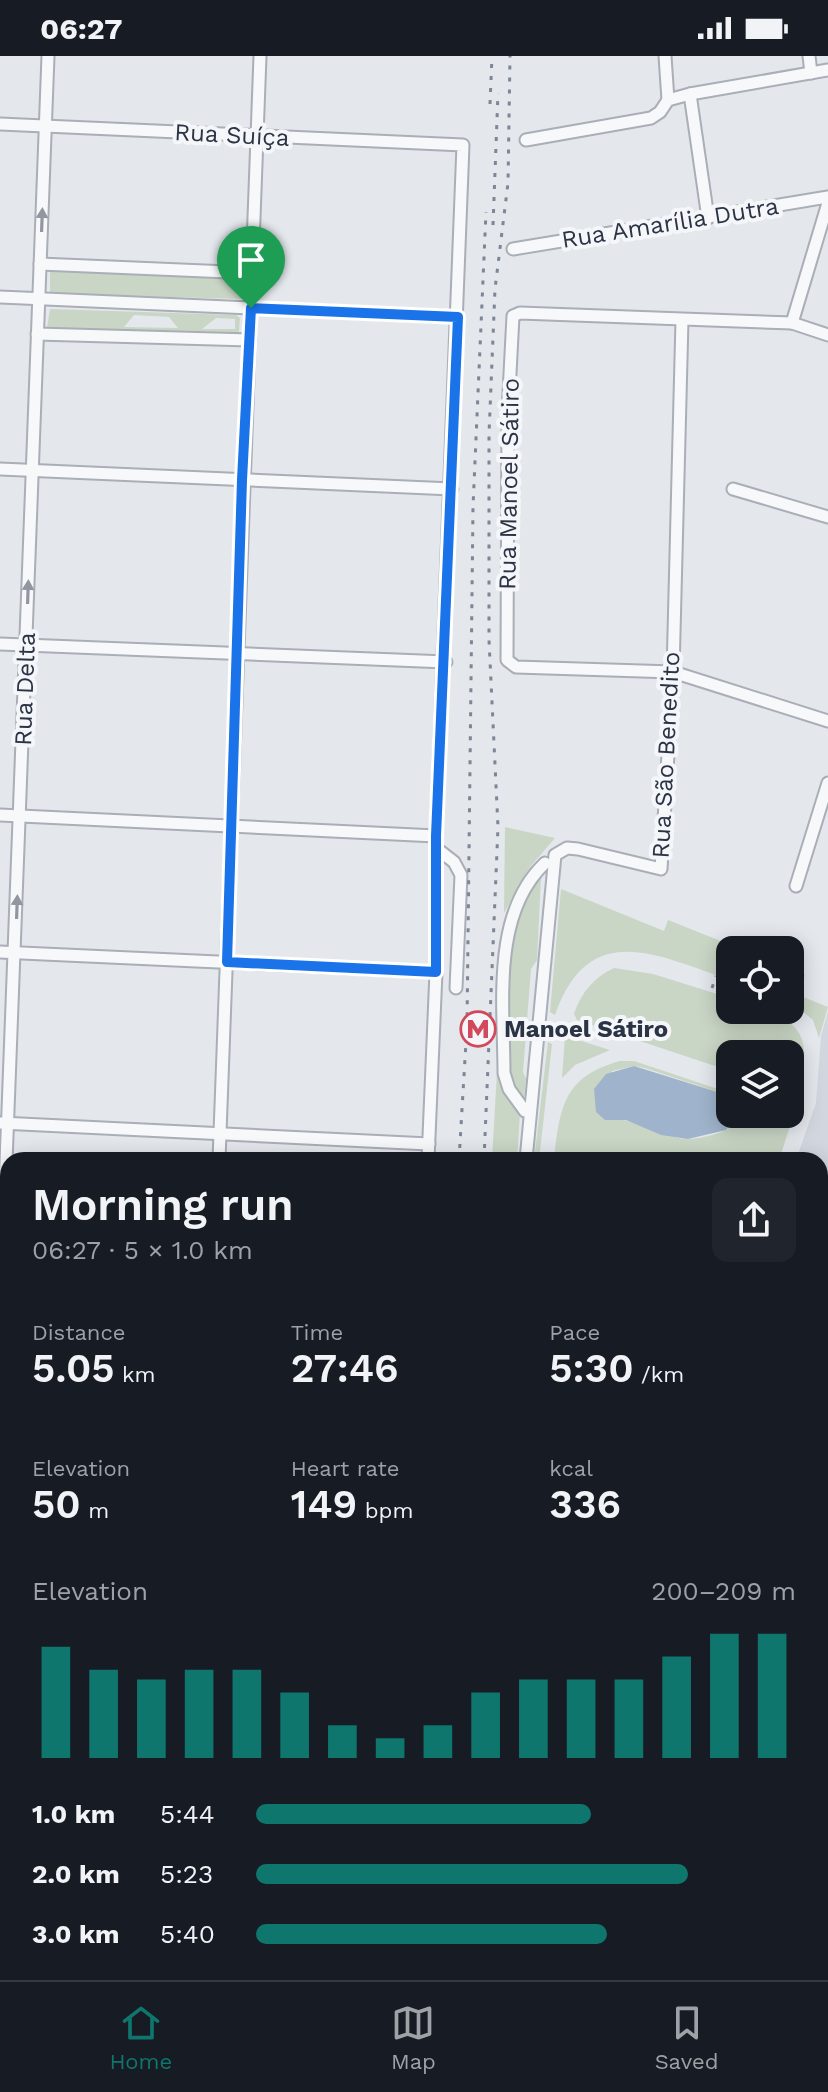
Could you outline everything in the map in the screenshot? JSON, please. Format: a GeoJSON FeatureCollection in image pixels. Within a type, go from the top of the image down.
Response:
{"type":"FeatureCollection","features":[{"type":"Feature","properties":{"kind":"street","name":"Rua Delta"},"geometry":{"type":"LineString","coordinates":[[3,1152],[21,816],[48,56]]}},
{"type":"Feature","properties":{"kind":"street"},"geometry":{"type":"LineString","coordinates":[[219,1152],[260,56]]}},
{"type":"Feature","properties":{"kind":"street"},"geometry":{"type":"LineString","coordinates":[[526,140],[651,118],[660,112],[668,100],[665,56]]}},
{"type":"Feature","properties":{"kind":"street"},"geometry":{"type":"LineString","coordinates":[[809,56],[811,73]]}},
{"type":"Feature","properties":{"kind":"street"},"geometry":{"type":"LineString","coordinates":[[668,100],[828,70]]}},
{"type":"Feature","properties":{"kind":"street"},"geometry":{"type":"LineString","coordinates":[[690,94],[708,218]]}},
{"type":"Feature","properties":{"kind":"street","name":"Rua Suíça"},"geometry":{"type":"LineString","coordinates":[[0,124],[463,145],[458,317]]}},
{"type":"Feature","properties":{"kind":"street"},"geometry":{"type":"LineString","coordinates":[[792,323],[828,200]]}},
{"type":"Feature","properties":{"kind":"street","name":"Rua Amarília Dutra"},"geometry":{"type":"LineString","coordinates":[[513,249],[828,200]]}},
{"type":"Feature","properties":{"kind":"street"},"geometry":{"type":"LineString","coordinates":[[40,264],[252,273]]}},
{"type":"Feature","properties":{"kind":"street"},"geometry":{"type":"LineString","coordinates":[[0,297],[458,317],[446,662],[436,842],[436,972],[428,1152]]}},
{"type":"Feature","properties":{"kind":"street","name":"Rua Manoel Sátiro"},"geometry":{"type":"LineString","coordinates":[[673,672],[516,667],[507,660],[508,412],[512,319],[520,313],[682,320]]}},
{"type":"Feature","properties":{"kind":"street"},"geometry":{"type":"LineString","coordinates":[[682,320],[792,323],[828,335]]}},
{"type":"Feature","properties":{"kind":"street","name":"Rua São Benedito"},"geometry":{"type":"LineString","coordinates":[[527,1152],[553,859],[560,850],[578,849],[661,869],[673,672],[682,320]]}},
{"type":"Feature","properties":{"kind":"street"},"geometry":{"type":"LineString","coordinates":[[37,334],[250,340]]}},
{"type":"Feature","properties":{"kind":"street"},"geometry":{"type":"LineString","coordinates":[[0,469],[452,489]]}},
{"type":"Feature","properties":{"kind":"street"},"geometry":{"type":"LineString","coordinates":[[733,489],[804,514],[828,517]]}},
{"type":"Feature","properties":{"kind":"street"},"geometry":{"type":"LineString","coordinates":[[0,644],[446,662]]}},
{"type":"Feature","properties":{"kind":"street"},"geometry":{"type":"LineString","coordinates":[[673,672],[828,721]]}},
{"type":"Feature","properties":{"kind":"street"},"geometry":{"type":"LineString","coordinates":[[796,886],[828,783]]}},
{"type":"Feature","properties":{"kind":"street"},"geometry":{"type":"LineString","coordinates":[[0,815],[436,842],[461,875],[456,988]]}},
{"type":"Feature","properties":{"kind":"street"},"geometry":{"type":"LineString","coordinates":[[525,1111],[509,1089],[504,1073],[509,937],[517,899],[545,863]]}},
{"type":"Feature","properties":{"kind":"street"},"geometry":{"type":"LineString","coordinates":[[0,952],[436,972]]}},
{"type":"Feature","properties":{"kind":"street"},"geometry":{"type":"LineString","coordinates":[[4,1123],[429,1144]]}},
{"type":"Feature","properties":{"kind":"street","name":"Rua Delta"},"geometry":{"type":"LineString","coordinates":[[0,1296],[0,1321]]}},
{"type":"Feature","properties":{"kind":"shaded area"},"geometry":{"type":"Polygon","coordinates":[[[828,1012],[828,1152],[799,1152],[816,1103],[821,1036],[828,1012]]]}},
{"type":"Feature","properties":{"kind":"green space"},"geometry":{"type":"Polygon","coordinates":[[[50,271],[245,276],[244,299],[50,294],[50,271]]]}},
{"type":"Feature","properties":{"kind":"green space"},"geometry":{"type":"Polygon","coordinates":[[[50,309],[236,315],[240,318],[236,335],[47,328],[50,309]],[[134,315],[124,327],[178,328],[169,317],[134,315]],[[216,318],[202,329],[235,329],[235,319],[216,318]]]}},
{"type":"Feature","properties":{"kind":"green space"},"geometry":{"type":"Polygon","coordinates":[[[505,827],[555,838],[530,867],[504,913],[505,827]]]}},
{"type":"Feature","properties":{"kind":"green space"},"geometry":{"type":"Polygon","coordinates":[[[541,876],[537,960],[531,969],[523,1072],[526,1079],[524,1099],[514,1088],[511,1078],[510,971],[518,916],[528,893],[541,876]]]}},
{"type":"Feature","properties":{"kind":"green space"},"geometry":{"type":"Polygon","coordinates":[[[561,889],[664,931],[668,920],[716,939],[716,975],[652,955],[628,952],[606,955],[586,965],[569,985],[555,1015],[550,1012],[561,889]]]}},
{"type":"Feature","properties":{"kind":"green space"},"geometry":{"type":"Polygon","coordinates":[[[614,968],[653,974],[716,994],[716,1024],[790,1024],[801,1040],[716,1040],[716,1066],[577,1020],[574,1014],[580,999],[600,976],[614,968]]]}},
{"type":"Feature","properties":{"kind":"green space"},"geometry":{"type":"Polygon","coordinates":[[[804,997],[828,1007],[819,1038],[813,1020],[804,1013],[804,997]]]}},
{"type":"Feature","properties":{"kind":"green space"},"geometry":{"type":"Polygon","coordinates":[[[565,1036],[610,1050],[575,1065],[562,1078],[565,1036]]]}},
{"type":"Feature","properties":{"kind":"green space"},"geometry":{"type":"Polygon","coordinates":[[[548,1042],[552,1044],[540,1152],[535,1152],[548,1042]]]}},
{"type":"Feature","properties":{"kind":"green space"},"geometry":{"type":"Polygon","coordinates":[[[620,1061],[634,1061],[716,1088],[716,1091],[634,1066],[612,1071],[612,1120],[629,1121],[680,1138],[708,1136],[729,1128],[789,1128],[782,1152],[555,1152],[562,1110],[575,1086],[586,1076],[620,1061]]]}},
{"type":"Feature","properties":{"kind":"green space"},"geometry":{"type":"Polygon","coordinates":[[[497,1072],[507,1095],[520,1113],[518,1152],[492,1152],[497,1072]]]}},
{"type":"Feature","properties":{"kind":"water"},"geometry":{"type":"Polygon","coordinates":[[[634,1066],[716,1092],[716,1128],[728,1128],[688,1139],[661,1135],[626,1120],[605,1120],[596,1112],[594,1089],[606,1074],[634,1066]]]}},
{"type":"Feature","properties":{"kind":"railway"},"geometry":{"type":"LineString","coordinates":[[490,104],[492,56]]}},
{"type":"Feature","properties":{"kind":"railway"},"geometry":{"type":"LineString","coordinates":[[484,1152],[498,827],[489,640],[489,434],[495,289],[508,183],[510,56]]}},
{"type":"Feature","properties":{"kind":"railway"},"geometry":{"type":"LineString","coordinates":[[493,225],[498,93]]}},
{"type":"Feature","properties":{"kind":"railway"},"geometry":{"type":"LineString","coordinates":[[459,1152],[467,1025],[473,507],[486,212]]}},
{"type":"Feature","properties":{"kind":"railway"},"geometry":{"type":"LineString","coordinates":[[712,988],[716,976]]}},
{"type":"Feature","properties":{"kind":"place","name":"Manoel Sátiro"},"geometry":{"type":"Point","coordinates":[478,1029]}},
{"type":"Feature","properties":{"kind":"route"},"geometry":{"type":"LineString","coordinates":[[251,308],[458,317],[442,758],[436,836],[436,972],[227,962],[242,480],[251,308]]}}]}
